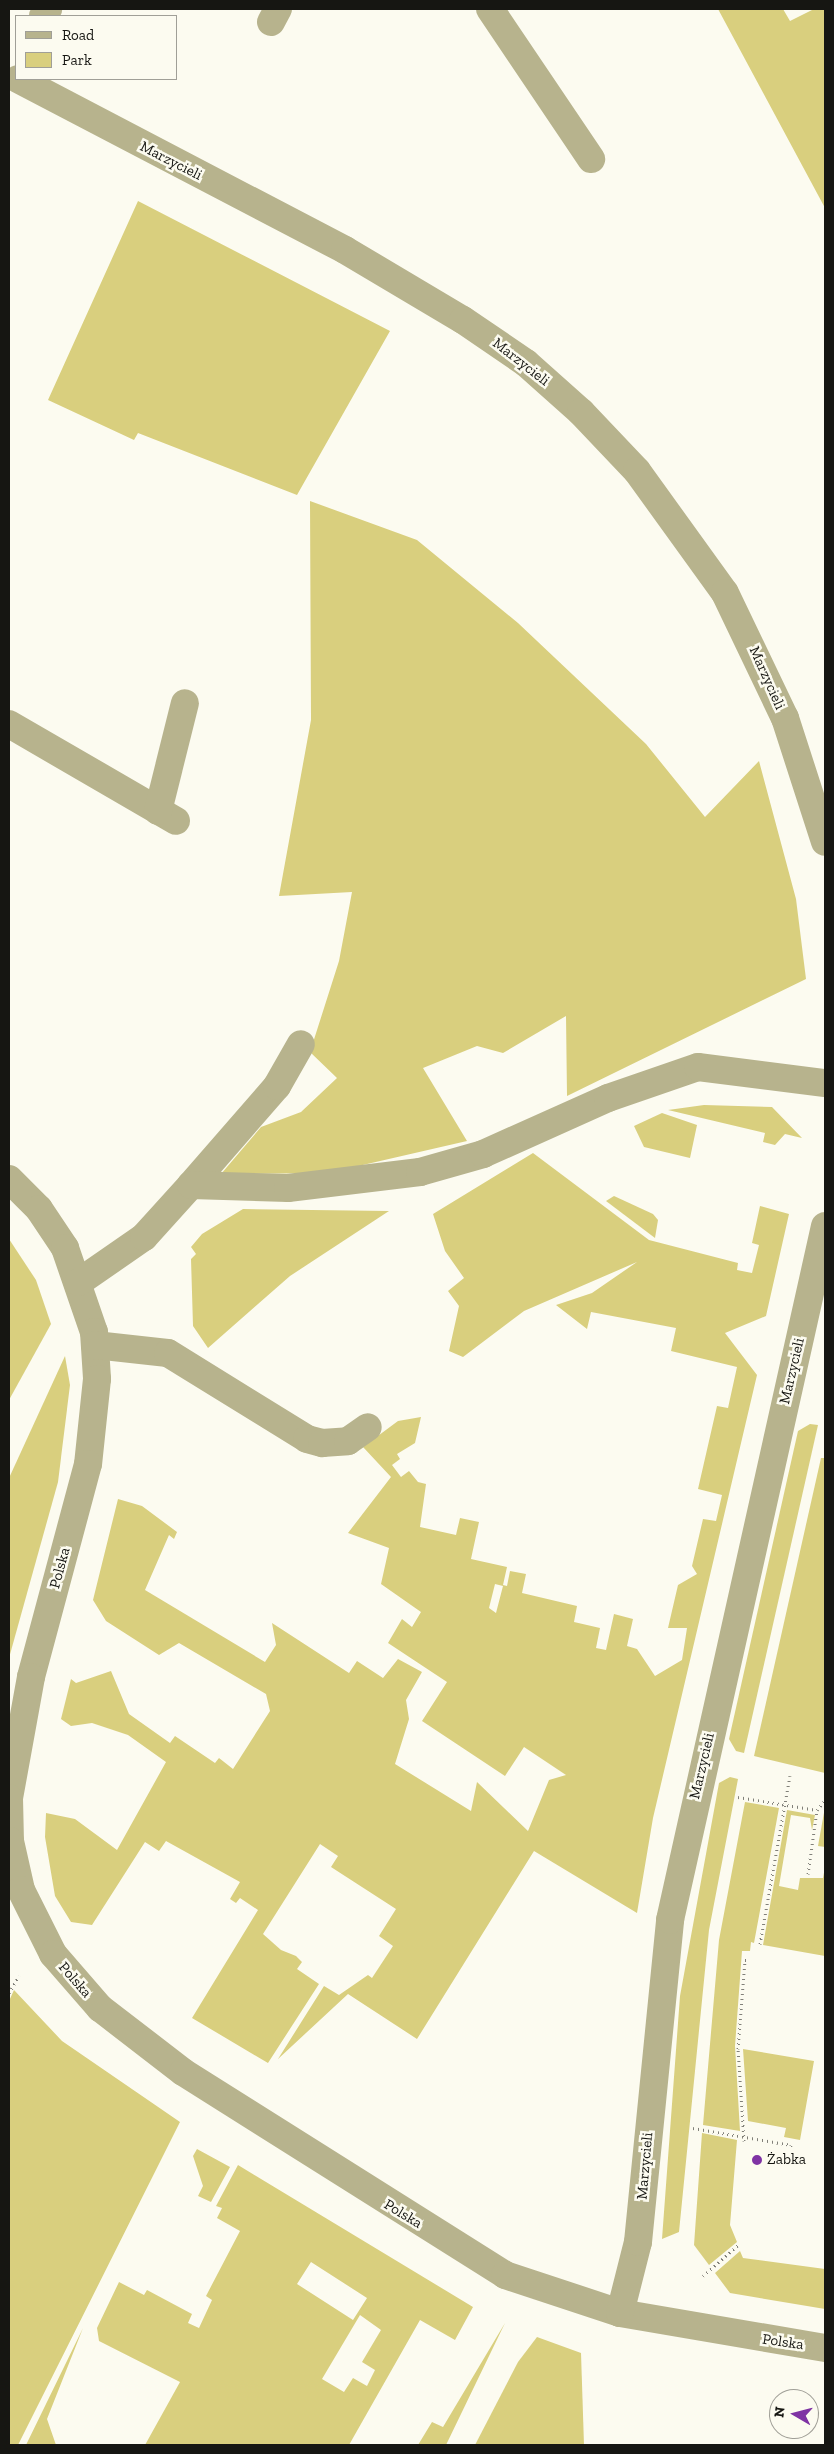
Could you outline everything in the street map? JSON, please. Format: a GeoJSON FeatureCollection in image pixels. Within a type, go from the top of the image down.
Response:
{"type":"FeatureCollection","features":[{"type":"Feature","properties":{"kind":"street"},"geometry":{"type":"LineString","coordinates":[[490,9],[591,159]]}},
{"type":"Feature","properties":{"kind":"street","name":"Marzycieli"},"geometry":{"type":"LineString","coordinates":[[21,80],[345,250],[455,315],[526,363],[581,412],[637,470],[725,593],[785,718],[825,842]]}},
{"type":"Feature","properties":{"kind":"street"},"geometry":{"type":"LineString","coordinates":[[9,724],[167,816],[185,703]]}},
{"type":"Feature","properties":{"kind":"street"},"geometry":{"type":"LineString","coordinates":[[79,1282],[144,1237],[277,1086],[301,1044]]}},
{"type":"Feature","properties":{"kind":"street"},"geometry":{"type":"LineString","coordinates":[[191,1185],[288,1188],[420,1172],[483,1154],[608,1098],[698,1067],[825,1083]]}},
{"type":"Feature","properties":{"kind":"street","name":"Polska"},"geometry":{"type":"LineString","coordinates":[[9,1179],[44,1217],[65,1248],[79,1282],[95,1346],[98,1379],[88,1464],[14,1730],[9,1798],[10,1841],[21,1890],[53,1954],[100,2008],[183,2072],[455,2247],[516,2280],[620,2313],[825,2348]]}},
{"type":"Feature","properties":{"kind":"street","name":"Marzycieli"},"geometry":{"type":"LineString","coordinates":[[620,2313],[638,2242],[670,1920],[825,1226]]}},
{"type":"Feature","properties":{"kind":"street"},"geometry":{"type":"LineString","coordinates":[[95,1346],[168,1353],[307,1439],[322,1443],[348,1440],[368,1427]]}},
{"type":"Feature","properties":{"kind":"path"},"geometry":{"type":"LineString","coordinates":[[760,1944],[790,1776]]}},
{"type":"Feature","properties":{"kind":"path"},"geometry":{"type":"LineString","coordinates":[[738,1797],[817,1810]]}},
{"type":"Feature","properties":{"kind":"path"},"geometry":{"type":"LineString","coordinates":[[808,1874],[817,1810],[825,1800]]}},
{"type":"Feature","properties":{"kind":"path"},"geometry":{"type":"LineString","coordinates":[[744,2139],[739,2037],[745,1960],[750,1960]]}},
{"type":"Feature","properties":{"kind":"path"},"geometry":{"type":"LineString","coordinates":[[9,1993],[19,1976]]}},
{"type":"Feature","properties":{"kind":"path"},"geometry":{"type":"LineString","coordinates":[[739,2037],[744,2038]]}},
{"type":"Feature","properties":{"kind":"path"},"geometry":{"type":"LineString","coordinates":[[693,2128],[744,2139],[791,2145],[790,2149]]}},
{"type":"Feature","properties":{"kind":"path"},"geometry":{"type":"LineString","coordinates":[[703,2276],[738,2245]]}},
{"type":"Feature","properties":{"kind":"green space"},"geometry":{"type":"Polygon","coordinates":[[[718,9],[783,9],[790,21],[814,9],[825,9],[825,208],[718,9]]]}},
{"type":"Feature","properties":{"kind":"green space"},"geometry":{"type":"Polygon","coordinates":[[[138,201],[390,331],[297,495],[138,433],[134,440],[48,400],[138,201]]]}},
{"type":"Feature","properties":{"kind":"green space"},"geometry":{"type":"Polygon","coordinates":[[[310,501],[417,540],[518,623],[646,744],[705,817],[759,761],[796,899],[806,979],[567,1096],[566,1016],[503,1053],[477,1046],[423,1068],[467,1141],[328,1173],[221,1174],[261,1127],[301,1112],[337,1078],[310,1052],[339,961],[352,892],[279,896],[311,720],[310,501]]]}},
{"type":"Feature","properties":{"kind":"green space"},"geometry":{"type":"Polygon","coordinates":[[[704,1105],[772,1107],[802,1138],[785,1134],[775,1145],[763,1142],[765,1133],[668,1110],[704,1105]]]}},
{"type":"Feature","properties":{"kind":"green space"},"geometry":{"type":"Polygon","coordinates":[[[662,1113],[697,1125],[690,1158],[644,1147],[634,1126],[662,1113]]]}},
{"type":"Feature","properties":{"kind":"green space"},"geometry":{"type":"Polygon","coordinates":[[[533,1153],[649,1240],[738,1263],[737,1270],[752,1273],[759,1245],[752,1243],[760,1206],[789,1214],[766,1316],[725,1333],[757,1375],[653,1818],[637,1913],[534,1851],[417,2039],[348,1994],[278,2059],[324,1986],[339,1995],[368,1975],[372,1978],[393,1946],[379,1936],[396,1909],[331,1867],[338,1856],[320,1844],[263,1934],[281,1950],[296,1956],[302,1962],[297,1969],[319,1984],[268,2063],[192,2018],[258,1910],[240,1898],[236,1903],[230,1899],[240,1882],[166,1841],[159,1851],[145,1842],[92,1925],[71,1922],[55,1896],[45,1837],[46,1813],[75,1819],[117,1850],[166,1762],[128,1735],[92,1723],[71,1726],[61,1719],[71,1679],[76,1683],[111,1671],[129,1714],[170,1743],[175,1736],[215,1763],[219,1758],[233,1769],[270,1711],[266,1694],[179,1643],[159,1655],[106,1621],[93,1600],[118,1499],[142,1506],[177,1532],[174,1539],[169,1535],[145,1590],[265,1662],[276,1645],[272,1623],[349,1673],[357,1661],[383,1678],[398,1659],[422,1672],[406,1700],[409,1719],[395,1764],[471,1811],[477,1782],[528,1831],[549,1780],[566,1775],[524,1747],[505,1776],[422,1721],[447,1682],[388,1643],[402,1619],[412,1627],[421,1612],[381,1584],[389,1548],[348,1533],[391,1477],[363,1447],[398,1421],[421,1417],[415,1443],[397,1454],[400,1459],[392,1465],[401,1477],[409,1471],[418,1482],[426,1484],[420,1527],[456,1535],[460,1518],[479,1522],[471,1559],[507,1567],[503,1585],[507,1586],[510,1571],[526,1574],[522,1593],[577,1606],[574,1622],[600,1628],[596,1648],[606,1650],[614,1614],[633,1619],[627,1646],[637,1649],[655,1676],[682,1660],[687,1628],[668,1628],[678,1585],[697,1574],[692,1566],[703,1519],[716,1521],[722,1495],[698,1489],[717,1406],[728,1408],[737,1367],[671,1351],[676,1328],[591,1312],[587,1329],[556,1305],[592,1293],[637,1262],[524,1311],[463,1357],[449,1351],[459,1306],[448,1291],[464,1278],[445,1251],[433,1214],[533,1153]],[[495,1584],[489,1608],[496,1613],[503,1586],[495,1584]]]}},
{"type":"Feature","properties":{"kind":"green space"},"geometry":{"type":"Polygon","coordinates":[[[614,1196],[653,1214],[658,1220],[655,1238],[606,1201],[614,1196]]]}},
{"type":"Feature","properties":{"kind":"green space"},"geometry":{"type":"Polygon","coordinates":[[[243,1209],[389,1211],[290,1276],[208,1348],[193,1326],[191,1259],[196,1254],[191,1247],[202,1234],[243,1209]]]}},
{"type":"Feature","properties":{"kind":"green space"},"geometry":{"type":"Polygon","coordinates":[[[9,1239],[36,1280],[51,1324],[9,1400],[9,1239]]]}},
{"type":"Feature","properties":{"kind":"green space"},"geometry":{"type":"Polygon","coordinates":[[[65,1356],[70,1385],[58,1482],[9,1658],[9,1478],[65,1356]]]}},
{"type":"Feature","properties":{"kind":"green space"},"geometry":{"type":"Polygon","coordinates":[[[810,1424],[818,1425],[744,1753],[736,1751],[729,1739],[798,1431],[810,1424]]]}},
{"type":"Feature","properties":{"kind":"green space"},"geometry":{"type":"Polygon","coordinates":[[[821,1458],[825,1458],[825,1773],[754,1756],[821,1458]]]}},
{"type":"Feature","properties":{"kind":"green space"},"geometry":{"type":"Polygon","coordinates":[[[730,1777],[738,1779],[709,1930],[679,2232],[662,2239],[680,1996],[719,1783],[730,1777]]]}},
{"type":"Feature","properties":{"kind":"green space"},"geometry":{"type":"Polygon","coordinates":[[[745,1802],[779,1808],[754,1943],[751,1942],[750,1951],[742,1951],[735,2046],[740,2131],[703,2125],[719,1940],[745,1802]]]}},
{"type":"Feature","properties":{"kind":"green space"},"geometry":{"type":"Polygon","coordinates":[[[825,1807],[825,1847],[818,1846],[825,1807]]]}},
{"type":"Feature","properties":{"kind":"green space"},"geometry":{"type":"Polygon","coordinates":[[[787,1810],[815,1815],[812,1830],[810,1818],[791,1815],[779,1886],[798,1890],[800,1878],[823,1878],[825,1867],[825,1956],[763,1945],[787,1810]]]}},
{"type":"Feature","properties":{"kind":"green space"},"geometry":{"type":"Polygon","coordinates":[[[14,1990],[62,2041],[180,2122],[18,2445],[9,2445],[9,2001],[14,1990]]]}},
{"type":"Feature","properties":{"kind":"green space"},"geometry":{"type":"Polygon","coordinates":[[[743,2049],[814,2061],[800,2140],[784,2137],[786,2128],[748,2121],[743,2049]]]}},
{"type":"Feature","properties":{"kind":"green space"},"geometry":{"type":"Polygon","coordinates":[[[702,2133],[737,2140],[730,2225],[737,2242],[709,2265],[694,2245],[702,2133]]]}},
{"type":"Feature","properties":{"kind":"green space"},"geometry":{"type":"Polygon","coordinates":[[[197,2149],[230,2167],[211,2202],[198,2196],[203,2186],[193,2156],[197,2149]]]}},
{"type":"Feature","properties":{"kind":"green space"},"geometry":{"type":"Polygon","coordinates":[[[238,2165],[473,2307],[455,2340],[420,2320],[349,2445],[145,2445],[180,2382],[99,2341],[97,2328],[119,2282],[144,2295],[147,2290],[192,2314],[188,2323],[199,2328],[212,2300],[206,2296],[240,2231],[217,2218],[222,2208],[216,2206],[238,2165]],[[311,2262],[297,2284],[353,2320],[367,2298],[311,2262]],[[360,2315],[322,2379],[344,2392],[353,2378],[367,2386],[375,2370],[362,2362],[381,2330],[360,2315]]]}},
{"type":"Feature","properties":{"kind":"green space"},"geometry":{"type":"Polygon","coordinates":[[[740,2251],[743,2258],[825,2269],[825,2309],[730,2293],[715,2273],[740,2251]]]}},
{"type":"Feature","properties":{"kind":"green space"},"geometry":{"type":"Polygon","coordinates":[[[505,2323],[446,2445],[418,2445],[432,2422],[443,2427],[505,2323]]]}},
{"type":"Feature","properties":{"kind":"green space"},"geometry":{"type":"Polygon","coordinates":[[[83,2328],[47,2419],[56,2445],[26,2445],[83,2328]]]}},
{"type":"Feature","properties":{"kind":"green space"},"geometry":{"type":"Polygon","coordinates":[[[537,2337],[581,2353],[584,2445],[475,2445],[518,2362],[537,2337]]]}},
{"type":"Feature","properties":{"kind":"place","name":"Żabka"},"geometry":{"type":"Point","coordinates":[757,2160]}}]}
